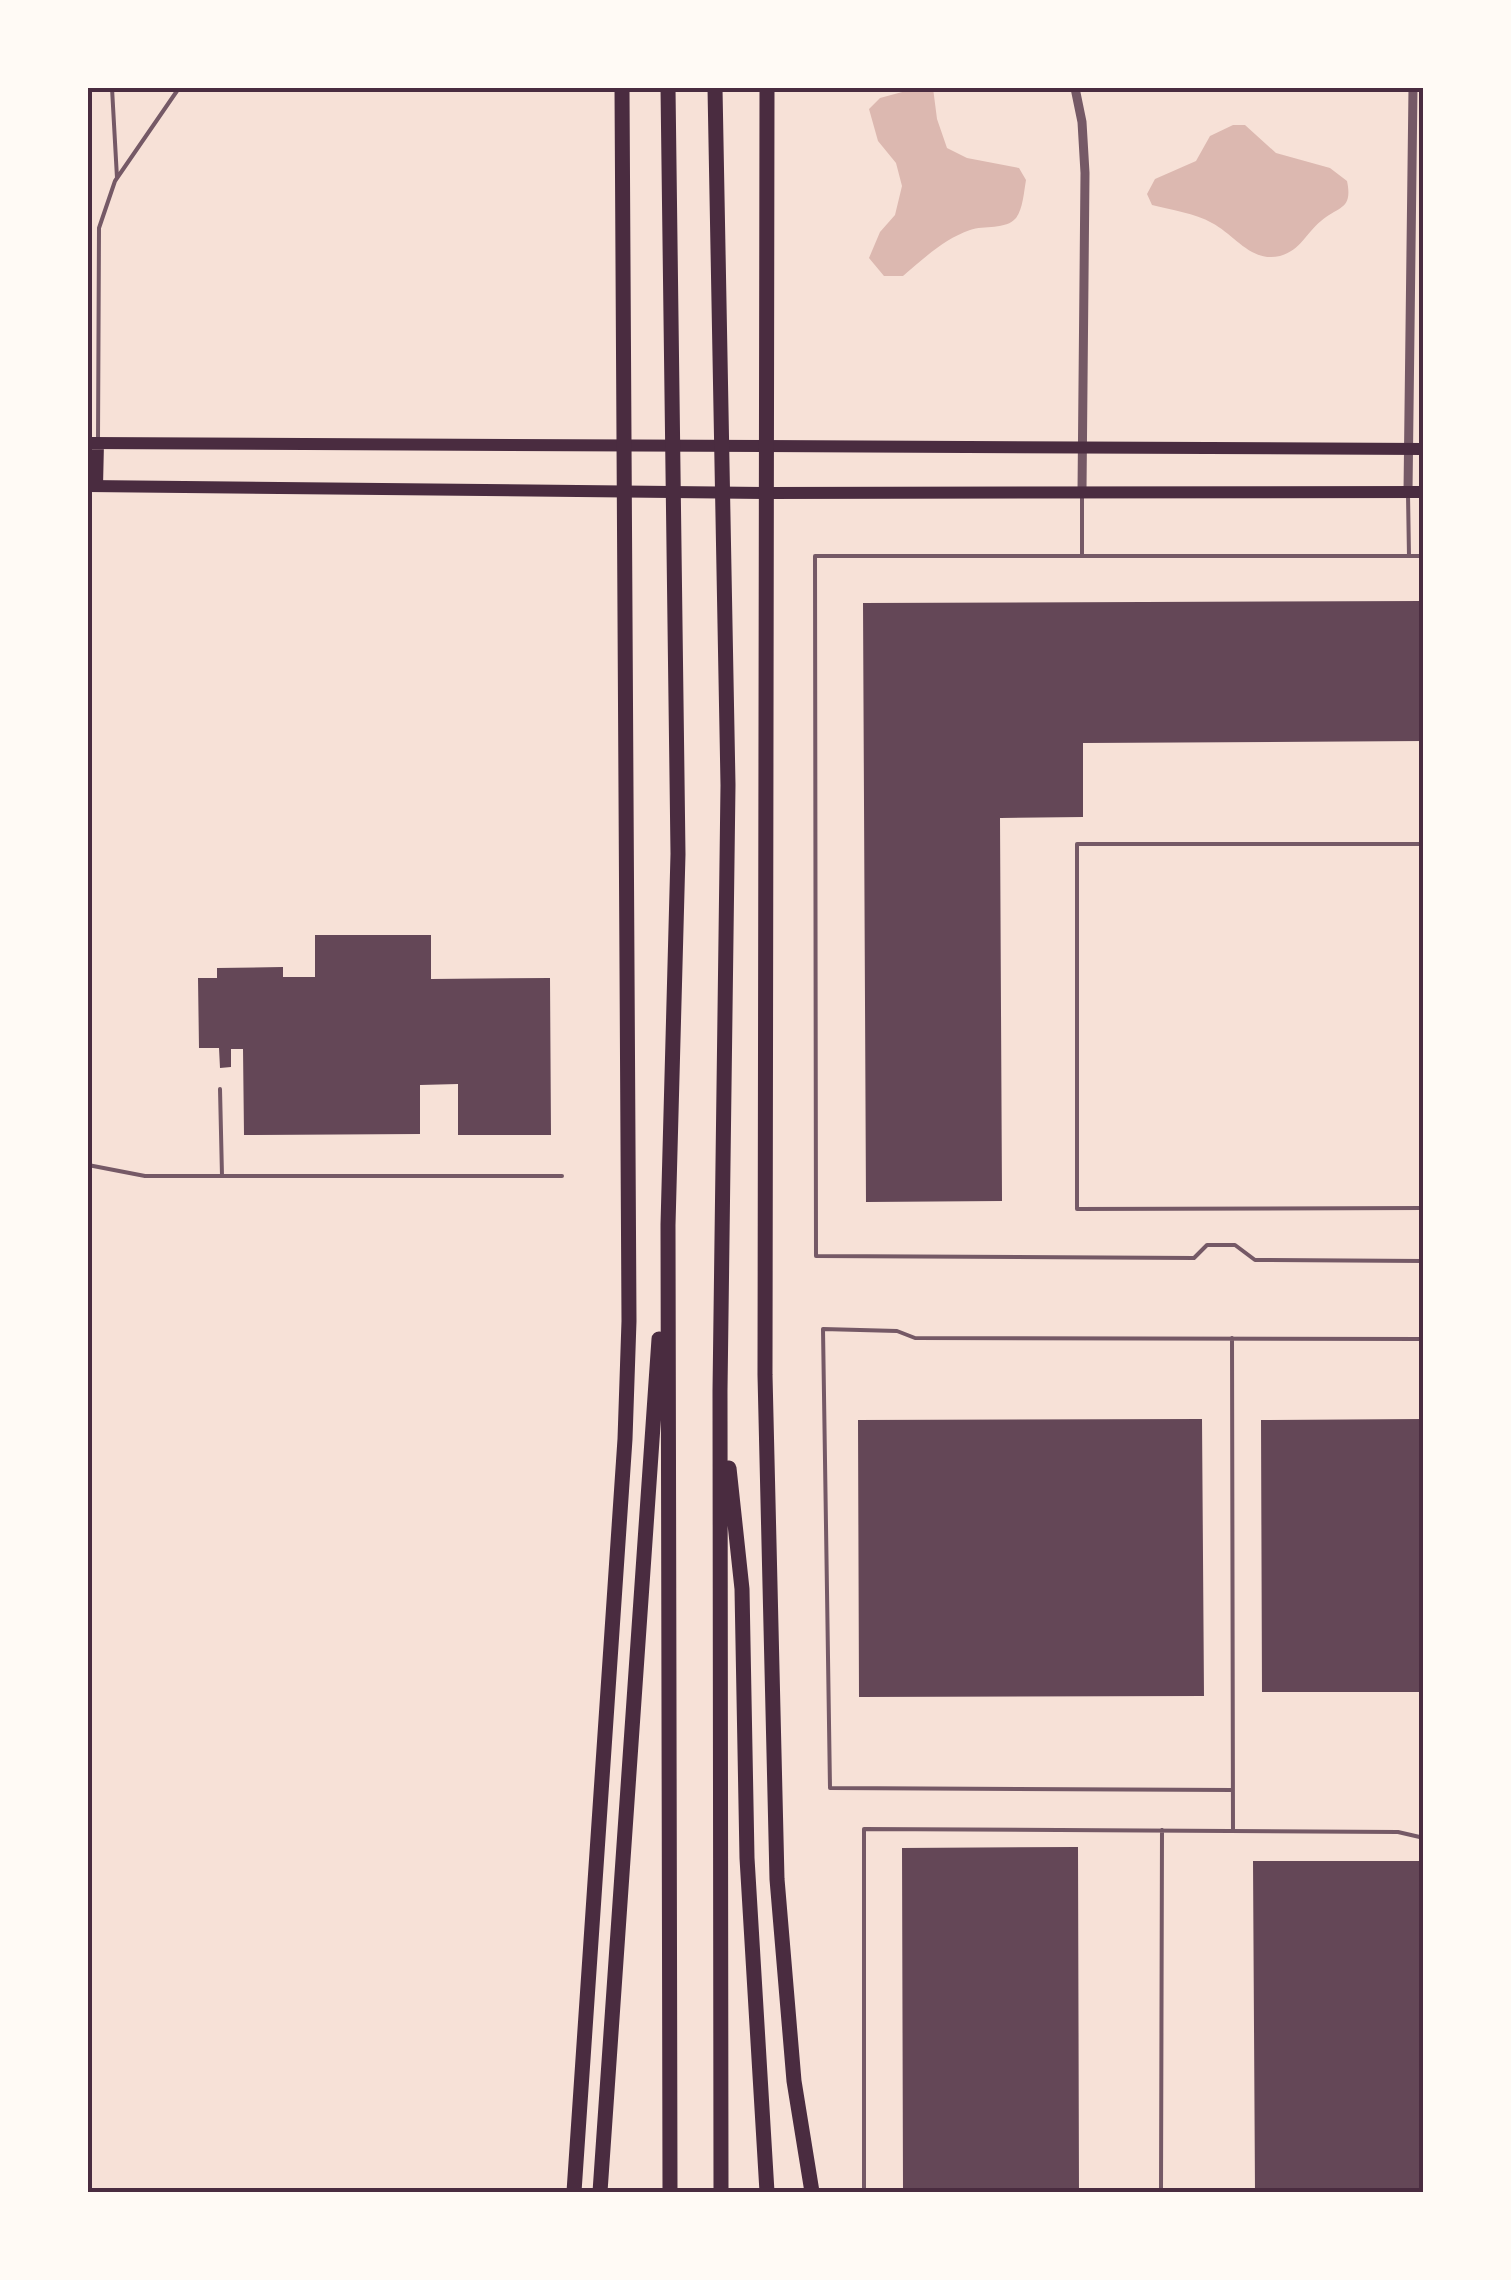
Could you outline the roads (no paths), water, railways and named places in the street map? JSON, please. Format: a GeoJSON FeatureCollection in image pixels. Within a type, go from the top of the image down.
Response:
{"type":"FeatureCollection","features":[{"type":"Feature","properties":{"kind":"highway"},"geometry":{"type":"LineString","coordinates":[[574,2192],[626,1399],[622,88]]}},
{"type":"Feature","properties":{"kind":"highway"},"geometry":{"type":"LineString","coordinates":[[668,88],[678,854],[668,1225],[670,2192]]}},
{"type":"Feature","properties":{"kind":"highway"},"geometry":{"type":"LineString","coordinates":[[715,88],[728,785],[720,1391],[721,2192]]}},
{"type":"Feature","properties":{"kind":"highway"},"geometry":{"type":"LineString","coordinates":[[767,88],[765,1376],[776,1879],[794,2081],[812,2192]]}},
{"type":"Feature","properties":{"kind":"highway"},"geometry":{"type":"LineString","coordinates":[[600,2192],[668,1225]]}},
{"type":"Feature","properties":{"kind":"highway"},"geometry":{"type":"LineString","coordinates":[[720,1391],[742,1588],[747,1858],[767,2192]]}},
{"type":"Feature","properties":{"kind":"main road"},"geometry":{"type":"LineString","coordinates":[[1416,449],[93,443],[92,486],[766,493],[1424,492]]}},
{"type":"Feature","properties":{"kind":"street"},"geometry":{"type":"LineString","coordinates":[[1075,88],[1085,173],[1082,491]]}},
{"type":"Feature","properties":{"kind":"street"},"geometry":{"type":"LineString","coordinates":[[1408,492],[1416,449],[1413,88]]}},
{"type":"Feature","properties":{"kind":"lane"},"geometry":{"type":"LineString","coordinates":[[112,88],[118,178]]}},
{"type":"Feature","properties":{"kind":"lane"},"geometry":{"type":"LineString","coordinates":[[93,443],[99,228],[118,178],[179,88]]}},
{"type":"Feature","properties":{"kind":"lane"},"geometry":{"type":"LineString","coordinates":[[1082,491],[1082,557]]}},
{"type":"Feature","properties":{"kind":"lane"},"geometry":{"type":"LineString","coordinates":[[1408,492],[1409,556]]}},
{"type":"Feature","properties":{"kind":"lane"},"geometry":{"type":"LineString","coordinates":[[1424,556],[815,556],[816,1256],[1194,1258],[1206,1245],[1235,1245],[1255,1260],[1424,1261]]}},
{"type":"Feature","properties":{"kind":"lane"},"geometry":{"type":"LineString","coordinates":[[1424,844],[1077,844],[1077,1209],[1424,1208]]}},
{"type":"Feature","properties":{"kind":"lane"},"geometry":{"type":"LineString","coordinates":[[220,1089],[222,1176]]}},
{"type":"Feature","properties":{"kind":"lane"},"geometry":{"type":"LineString","coordinates":[[88,1166],[144,1176],[562,1176]]}},
{"type":"Feature","properties":{"kind":"lane"},"geometry":{"type":"LineString","coordinates":[[1233,1790],[830,1788],[823,1329],[897,1331],[916,1338],[1424,1338]]}},
{"type":"Feature","properties":{"kind":"lane"},"geometry":{"type":"LineString","coordinates":[[1232,1338],[1233,1830]]}},
{"type":"Feature","properties":{"kind":"lane"},"geometry":{"type":"LineString","coordinates":[[864,2192],[864,1829],[1398,1832],[1424,1838]]}},
{"type":"Feature","properties":{"kind":"lane"},"geometry":{"type":"LineString","coordinates":[[1161,2192],[1162,1830]]}}]}
